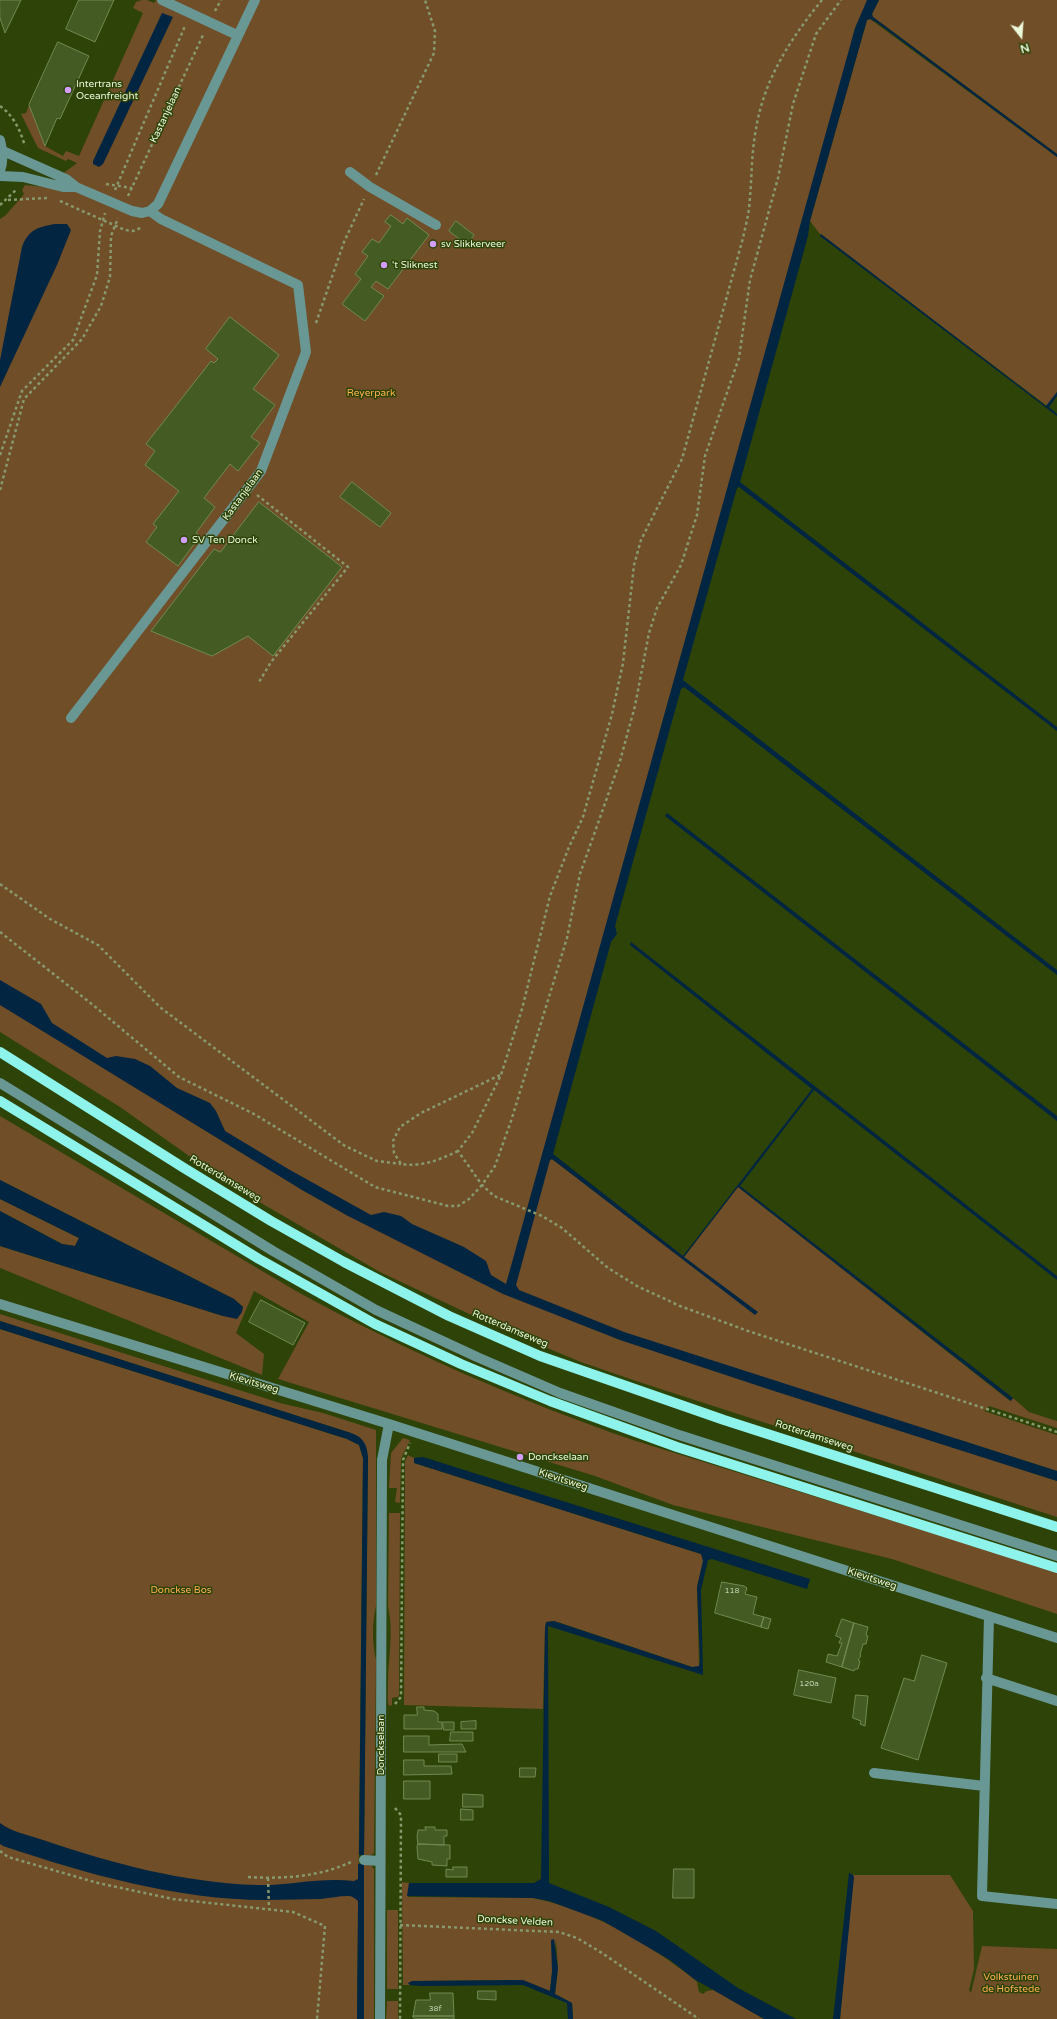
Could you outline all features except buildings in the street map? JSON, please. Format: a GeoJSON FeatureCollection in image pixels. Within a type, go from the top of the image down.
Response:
{"type":"FeatureCollection","features":[{"type":"Feature","properties":{"kind":"main road","name":"Rotterdamseweg"},"geometry":{"type":"LineString","coordinates":[[0,1052],[271,1221],[344,1262],[450,1316],[540,1356],[709,1415],[1057,1527]]}},
{"type":"Feature","properties":{"kind":"main road"},"geometry":{"type":"LineString","coordinates":[[0,1101],[266,1263],[375,1324],[461,1364],[550,1401],[677,1447],[1057,1568]]}},
{"type":"Feature","properties":{"kind":"street"},"geometry":{"type":"LineString","coordinates":[[162,0],[237,35]]}},
{"type":"Feature","properties":{"kind":"street"},"geometry":{"type":"LineString","coordinates":[[3,151],[66,179],[76,187],[110,202],[142,212],[150,211],[158,204],[171,179],[237,35],[255,0]]}},
{"type":"Feature","properties":{"kind":"street"},"geometry":{"type":"LineString","coordinates":[[0,140],[3,151],[3,164],[0,171]]}},
{"type":"Feature","properties":{"kind":"street"},"geometry":{"type":"LineString","coordinates":[[350,172],[370,187],[436,225]]}},
{"type":"Feature","properties":{"kind":"street"},"geometry":{"type":"LineString","coordinates":[[0,176],[23,177],[63,187],[76,187]]}},
{"type":"Feature","properties":{"kind":"street","name":"Kastanjelaan"},"geometry":{"type":"LineString","coordinates":[[71,718],[249,489],[261,471],[306,352],[304,323],[298,285],[161,219],[150,211]]}},
{"type":"Feature","properties":{"kind":"street"},"geometry":{"type":"LineString","coordinates":[[0,1083],[66,1126],[300,1267],[376,1310],[477,1357],[560,1393],[676,1434],[1057,1556]]}},
{"type":"Feature","properties":{"kind":"street","name":"Kievitsweg"},"geometry":{"type":"LineString","coordinates":[[0,1304],[389,1424],[1057,1638]]}},
{"type":"Feature","properties":{"kind":"street","name":"Donckselaan"},"geometry":{"type":"LineString","coordinates":[[380,2019],[382,1460],[389,1424]]}},
{"type":"Feature","properties":{"kind":"street"},"geometry":{"type":"LineString","coordinates":[[989,1617],[986,1678],[982,1896],[1057,1904]]}},
{"type":"Feature","properties":{"kind":"street"},"geometry":{"type":"LineString","coordinates":[[986,1678],[1057,1700]]}},
{"type":"Feature","properties":{"kind":"street"},"geometry":{"type":"LineString","coordinates":[[874,1772],[984,1786]]}},
{"type":"Feature","properties":{"kind":"street"},"geometry":{"type":"LineString","coordinates":[[364,1860],[380,1861]]}},
{"type":"Feature","properties":{"kind":"path","name":"Kastanjelaan"},"geometry":{"type":"LineString","coordinates":[[0,490],[24,399],[82,339],[101,306],[110,277],[114,225],[209,22],[221,0]]}},
{"type":"Feature","properties":{"kind":"path"},"geometry":{"type":"LineString","coordinates":[[0,884],[50,919],[98,945],[161,1008],[346,1146],[377,1161],[413,1166],[436,1161],[458,1151],[472,1132],[501,1075],[522,1009],[550,896],[569,847],[583,817],[610,721],[623,664],[634,565],[641,540],[682,459],[732,282],[749,209],[756,128],[764,95],[775,68],[799,28],[822,0]]}},
{"type":"Feature","properties":{"kind":"path"},"geometry":{"type":"LineString","coordinates":[[0,932],[93,1005],[179,1077],[254,1114],[375,1187],[448,1206],[458,1206],[469,1199],[482,1185],[494,1166],[511,1121],[567,938],[580,874],[620,762],[635,706],[649,633],[658,608],[681,566],[697,515],[705,456],[739,358],[750,280],[778,178],[793,104],[816,34],[841,0]]}},
{"type":"Feature","properties":{"kind":"path"},"geometry":{"type":"LineString","coordinates":[[0,456],[22,391],[73,340],[97,275],[100,231],[103,220],[191,13]]}},
{"type":"Feature","properties":{"kind":"path"},"geometry":{"type":"LineString","coordinates":[[8,200],[52,199]]}},
{"type":"Feature","properties":{"kind":"path"},"geometry":{"type":"LineString","coordinates":[[59,201],[125,230],[138,230],[144,227],[150,211]]}},
{"type":"Feature","properties":{"kind":"path"},"geometry":{"type":"LineString","coordinates":[[249,489],[348,567],[271,662],[259,682]]}},
{"type":"Feature","properties":{"kind":"path"},"geometry":{"type":"LineString","coordinates":[[401,1164],[394,1153],[393,1141],[400,1127],[420,1113],[501,1075]]}},
{"type":"Feature","properties":{"kind":"path"},"geometry":{"type":"LineString","coordinates":[[458,1151],[482,1185],[494,1196],[522,1209],[542,1216],[562,1228],[608,1268],[637,1286],[680,1306],[748,1331],[1057,1432]]}},
{"type":"Feature","properties":{"kind":"path","name":"Donckselaan"},"geometry":{"type":"LineString","coordinates":[[394,1712],[394,1704],[401,1697],[403,1460],[415,1433]]}},
{"type":"Feature","properties":{"kind":"path"},"geometry":{"type":"LineString","coordinates":[[393,1806],[401,1815],[400,2019]]}},
{"type":"Feature","properties":{"kind":"path"},"geometry":{"type":"LineString","coordinates":[[0,1851],[8,1857],[121,1888],[173,1899],[269,1908],[293,1912],[325,1926],[317,2019]]}},
{"type":"Feature","properties":{"kind":"path"},"geometry":{"type":"LineString","coordinates":[[248,1877],[268,1878],[311,1875],[334,1870],[352,1862],[364,1860]]}},
{"type":"Feature","properties":{"kind":"path"},"geometry":{"type":"LineString","coordinates":[[268,1878],[269,1908]]}},
{"type":"Feature","properties":{"kind":"path","name":"Donckse Velden"},"geometry":{"type":"LineString","coordinates":[[400,1924],[558,1932],[576,1938],[602,1953],[699,2019]]}},
{"type":"Feature","properties":{"kind":"green space","name":"Reyerpark"},"geometry":{"type":"Polygon","coordinates":[[[147,0],[154,3],[156,0],[872,0],[750,415],[539,1167],[552,1159],[693,1267],[695,1265],[684,1257],[738,1187],[1010,1401],[1013,1398],[1029,1412],[1057,1421],[1057,1428],[989,1406],[984,1411],[1057,1435],[1057,1471],[957,1439],[950,1446],[1057,1481],[1057,1517],[639,1382],[581,1362],[499,1328],[380,1272],[230,1185],[120,1107],[0,1032],[0,219],[6,215],[24,194],[22,190],[25,185],[45,187],[77,163],[68,159],[66,161],[38,148],[21,114],[26,113],[29,105],[45,146],[63,156],[66,151],[79,156],[143,13],[133,8],[136,2],[147,0]]]}},
{"type":"Feature","properties":{"kind":"green space"},"geometry":{"type":"Polygon","coordinates":[[[879,0],[1057,0],[1057,154],[873,17],[872,14],[879,0]]]}},
{"type":"Feature","properties":{"kind":"green space"},"geometry":{"type":"Polygon","coordinates":[[[870,19],[1057,157],[1057,392],[1047,406],[819,233],[810,221],[867,20],[870,19]]]}},
{"type":"Feature","properties":{"kind":"green space"},"geometry":{"type":"Polygon","coordinates":[[[0,1116],[296,1291],[378,1334],[462,1373],[590,1425],[633,1440],[1057,1572],[1057,1614],[892,1559],[673,1505],[595,1476],[278,1379],[309,1322],[254,1291],[236,1333],[264,1354],[262,1375],[0,1268],[0,1246],[223,1316],[243,1307],[234,1299],[0,1180],[0,1116]]]}},
{"type":"Feature","properties":{"kind":"green space"},"geometry":{"type":"Polygon","coordinates":[[[0,1199],[79,1238],[75,1246],[62,1244],[0,1211],[0,1199]]]}},
{"type":"Feature","properties":{"kind":"green space"},"geometry":{"type":"Polygon","coordinates":[[[0,1314],[280,1403],[323,1413],[376,1430],[376,1606],[373,1633],[376,1660],[374,1853],[370,1856],[364,1855],[368,1457],[351,1433],[0,1321],[0,1314]]]}},
{"type":"Feature","properties":{"kind":"green space","name":"Donckse Bos"},"geometry":{"type":"Polygon","coordinates":[[[0,1329],[347,1439],[359,1445],[363,1458],[357,2019],[0,2019],[0,1329]]]}},
{"type":"Feature","properties":{"kind":"green space"},"geometry":{"type":"Polygon","coordinates":[[[403,1438],[410,1440],[401,1459],[400,1503],[395,1502],[397,1488],[389,1488],[391,1453],[403,1438]]]}},
{"type":"Feature","properties":{"kind":"green space"},"geometry":{"type":"Polygon","coordinates":[[[408,1455],[414,1458],[414,1463],[701,1554],[703,1561],[697,1587],[699,1667],[692,1667],[554,1621],[547,1622],[545,1628],[543,1709],[404,1705],[405,1461],[408,1455]]]}},
{"type":"Feature","properties":{"kind":"green space"},"geometry":{"type":"Polygon","coordinates":[[[389,1513],[400,1513],[399,1694],[398,1697],[392,1698],[392,1705],[389,1706],[388,1674],[391,1626],[388,1606],[389,1513]]]}},
{"type":"Feature","properties":{"kind":"green space"},"geometry":{"type":"Polygon","coordinates":[[[364,1864],[370,1864],[374,1869],[374,2019],[364,2019],[364,1864]]]}},
{"type":"Feature","properties":{"kind":"green space","name":"Volkstuinen de Hofstede"},"geometry":{"type":"Polygon","coordinates":[[[853,1875],[950,1875],[973,1911],[974,1969],[969,1990],[971,1993],[982,1946],[1057,1949],[1057,2019],[840,2019],[853,1875]]]}},
{"type":"Feature","properties":{"kind":"green space"},"geometry":{"type":"Polygon","coordinates":[[[402,1882],[409,1883],[408,1897],[533,1898],[555,1903],[577,1911],[618,1929],[657,1952],[694,1979],[697,1982],[699,1992],[703,1994],[707,1991],[714,1990],[764,2019],[573,2019],[572,2003],[555,1994],[558,1968],[556,1940],[550,1991],[522,1980],[412,1981],[409,1985],[403,1985],[402,1882]]]}},
{"type":"Feature","properties":{"kind":"green space"},"geometry":{"type":"Polygon","coordinates":[[[387,1910],[398,1910],[398,1989],[387,1989],[387,1910]]]}},
{"type":"Feature","properties":{"kind":"green space"},"geometry":{"type":"Polygon","coordinates":[[[387,2001],[398,2001],[398,2019],[386,2019],[387,2001]]]}},
{"type":"Feature","properties":{"kind":"water"},"geometry":{"type":"Polygon","coordinates":[[[867,0],[879,0],[872,14],[873,17],[1057,154],[1057,157],[876,22],[870,19],[867,20],[810,221],[808,236],[740,482],[1057,727],[1057,731],[739,487],[737,488],[683,680],[1057,970],[1057,975],[684,687],[681,689],[615,926],[617,934],[611,942],[553,1154],[683,1256],[812,1089],[630,945],[631,942],[1057,1276],[1057,1280],[814,1090],[740,1186],[1013,1398],[1011,1401],[738,1187],[684,1257],[758,1312],[755,1315],[552,1159],[550,1160],[516,1285],[519,1290],[624,1332],[1057,1471],[1057,1481],[771,1390],[620,1340],[503,1294],[348,1216],[302,1190],[0,1005],[0,980],[41,1004],[52,1023],[107,1058],[116,1056],[135,1059],[150,1066],[177,1088],[210,1103],[216,1111],[225,1131],[290,1170],[371,1215],[384,1212],[401,1216],[412,1224],[464,1247],[486,1261],[491,1275],[506,1284],[855,28],[867,0]]]}},
{"type":"Feature","properties":{"kind":"water"},"geometry":{"type":"Polygon","coordinates":[[[162,13],[173,17],[103,164],[99,167],[93,164],[93,161],[162,13]]]}},
{"type":"Feature","properties":{"kind":"water"},"geometry":{"type":"Polygon","coordinates":[[[55,224],[67,224],[71,230],[57,265],[0,387],[0,360],[24,241],[34,230],[55,224]]]}},
{"type":"Feature","properties":{"kind":"water"},"geometry":{"type":"Polygon","coordinates":[[[821,234],[1046,406],[1057,392],[1057,396],[1049,407],[1057,414],[1057,416],[820,236],[821,234]]]}},
{"type":"Feature","properties":{"kind":"water"},"geometry":{"type":"Polygon","coordinates":[[[667,813],[1057,1116],[1057,1121],[665,816],[667,813]]]}},
{"type":"Feature","properties":{"kind":"water"},"geometry":{"type":"Polygon","coordinates":[[[0,1180],[234,1299],[243,1307],[242,1312],[237,1319],[223,1316],[0,1246],[0,1211],[62,1244],[75,1246],[79,1238],[0,1199],[0,1180]]]}},
{"type":"Feature","properties":{"kind":"water"},"geometry":{"type":"Polygon","coordinates":[[[0,1321],[351,1433],[359,1437],[364,1442],[367,1448],[368,1457],[364,1855],[359,1855],[363,1458],[359,1445],[347,1439],[0,1329],[0,1321]]]}},
{"type":"Feature","properties":{"kind":"water"},"geometry":{"type":"Polygon","coordinates":[[[423,1457],[810,1579],[807,1589],[712,1559],[708,1560],[701,1590],[703,1675],[548,1626],[549,1883],[609,1907],[656,1931],[738,1988],[796,2019],[764,2019],[694,1979],[670,1960],[603,1921],[549,1901],[533,1898],[407,1896],[409,1883],[534,1883],[541,1879],[546,1622],[554,1621],[692,1667],[699,1666],[700,1661],[697,1587],[703,1561],[701,1554],[414,1463],[414,1458],[423,1457]]]}},
{"type":"Feature","properties":{"kind":"water"},"geometry":{"type":"Polygon","coordinates":[[[0,1823],[9,1829],[20,1833],[121,1864],[175,1876],[202,1880],[257,1885],[329,1880],[354,1881],[358,1879],[358,1864],[364,1864],[364,2019],[357,2019],[358,1901],[353,1897],[345,1896],[321,1899],[273,1900],[233,1899],[199,1896],[133,1884],[67,1866],[3,1846],[0,1844],[0,1823]]]}},
{"type":"Feature","properties":{"kind":"water"},"geometry":{"type":"Polygon","coordinates":[[[849,1873],[854,1877],[840,2019],[833,2019],[849,1873]]]}},
{"type":"Feature","properties":{"kind":"water"},"geometry":{"type":"Polygon","coordinates":[[[554,1939],[558,1968],[555,1994],[572,2003],[573,2019],[568,2019],[567,2003],[523,1985],[422,1986],[410,1985],[408,1983],[412,1981],[523,1980],[550,1991],[552,1971],[551,1940],[554,1939]]]}},
{"type":"Feature","properties":{"kind":"place","name":"Intertrans Oceanfreight"},"geometry":{"type":"Point","coordinates":[68,90]}},
{"type":"Feature","properties":{"kind":"place","name":"sv Slikkerveer"},"geometry":{"type":"Point","coordinates":[433,244]}},
{"type":"Feature","properties":{"kind":"place","name":"'t Sliknest"},"geometry":{"type":"Point","coordinates":[384,265]}},
{"type":"Feature","properties":{"kind":"place","name":"SV Ten Donck"},"geometry":{"type":"Point","coordinates":[184,540]}},
{"type":"Feature","properties":{"kind":"place","name":"Donckselaan"},"geometry":{"type":"Point","coordinates":[520,1457]}}]}
